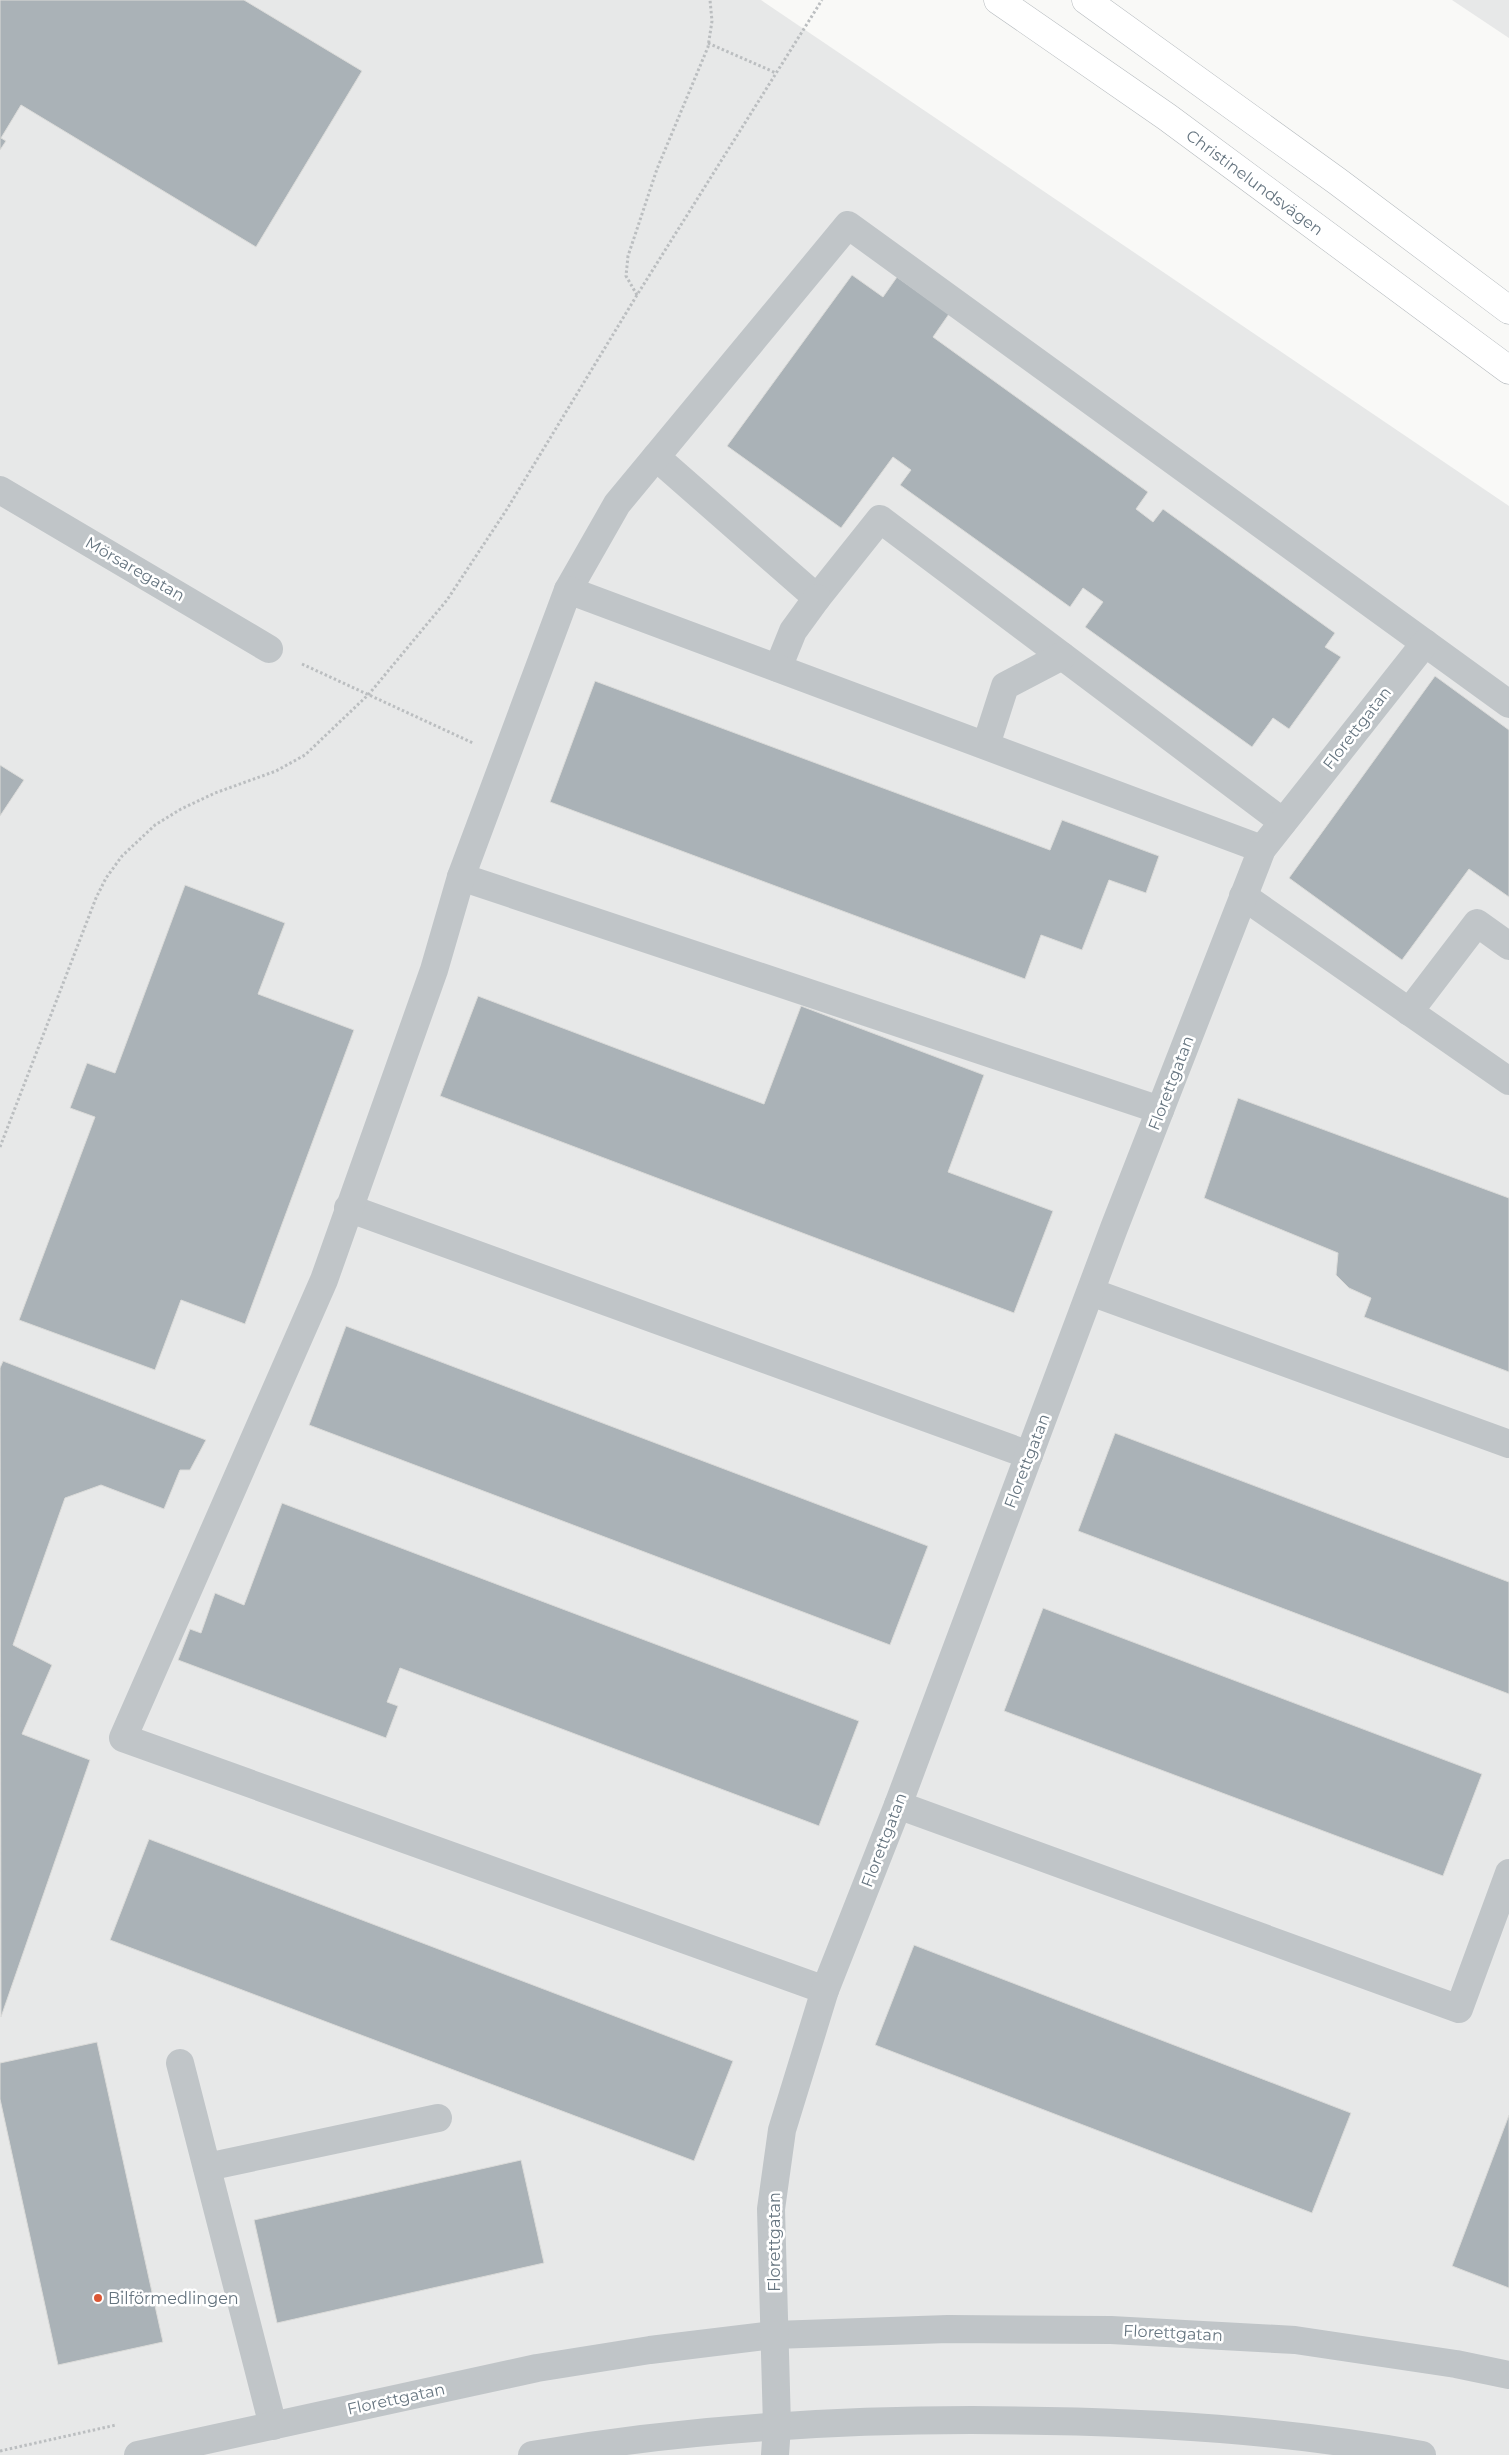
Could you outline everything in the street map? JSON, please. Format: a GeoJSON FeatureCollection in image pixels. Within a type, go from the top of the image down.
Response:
{"type":"FeatureCollection","features":[{"type":"Feature","properties":{"kind":"main road","name":"Christinelundsvägen"},"geometry":{"type":"LineString","coordinates":[[998,0],[1167,117],[1509,370]]}},
{"type":"Feature","properties":{"kind":"main road"},"geometry":{"type":"LineString","coordinates":[[1086,0],[1337,181],[1509,310]]}},
{"type":"Feature","properties":{"kind":"street"},"geometry":{"type":"LineString","coordinates":[[825,1990],[123,1738],[324,1280],[434,970],[461,877],[568,590],[617,504],[848,225],[1509,704]]}},
{"type":"Feature","properties":{"kind":"street"},"geometry":{"type":"LineString","coordinates":[[656,457],[817,598]]}},
{"type":"Feature","properties":{"kind":"street","name":"Mörsaregatan"},"geometry":{"type":"LineString","coordinates":[[0,490],[269,649]]}},
{"type":"Feature","properties":{"kind":"street"},"geometry":{"type":"LineString","coordinates":[[778,668],[793,631],[880,519],[1283,822]]}},
{"type":"Feature","properties":{"kind":"street"},"geometry":{"type":"LineString","coordinates":[[568,590],[1262,849]]}},
{"type":"Feature","properties":{"kind":"street","name":"Florettgatan"},"geometry":{"type":"LineString","coordinates":[[775,2455],[777,2426],[771,2209],[781,2140],[825,1990],[898,1805],[1160,1110],[1262,849],[1425,643]]}},
{"type":"Feature","properties":{"kind":"street"},"geometry":{"type":"LineString","coordinates":[[986,746],[1005,686],[1062,656]]}},
{"type":"Feature","properties":{"kind":"street"},"geometry":{"type":"LineString","coordinates":[[461,877],[1160,1110]]}},
{"type":"Feature","properties":{"kind":"street"},"geometry":{"type":"LineString","coordinates":[[1243,896],[1509,1081]]}},
{"type":"Feature","properties":{"kind":"street"},"geometry":{"type":"LineString","coordinates":[[1409,1012],[1477,923],[1509,946]]}},
{"type":"Feature","properties":{"kind":"street"},"geometry":{"type":"LineString","coordinates":[[348,1208],[1029,1455]]}},
{"type":"Feature","properties":{"kind":"street"},"geometry":{"type":"LineString","coordinates":[[1091,1292],[1509,1444]]}},
{"type":"Feature","properties":{"kind":"street"},"geometry":{"type":"LineString","coordinates":[[898,1805],[1459,2009],[1509,1872]]}},
{"type":"Feature","properties":{"kind":"street"},"geometry":{"type":"LineString","coordinates":[[180,2063],[273,2426]]}},
{"type":"Feature","properties":{"kind":"street"},"geometry":{"type":"LineString","coordinates":[[207,2167],[438,2118]]}},
{"type":"Feature","properties":{"kind":"street","name":"Florettgatan"},"geometry":{"type":"LineString","coordinates":[[138,2455],[537,2368],[650,2350],[774,2335],[948,2329],[1121,2330],[1296,2340],[1456,2364],[1509,2375]]}},
{"type":"Feature","properties":{"kind":"street"},"geometry":{"type":"LineString","coordinates":[[532,2455],[694,2433],[777,2426],[942,2418],[1110,2422],[1264,2432],[1422,2455]]}},
{"type":"Feature","properties":{"kind":"path"},"geometry":{"type":"LineString","coordinates":[[637,295],[626,276],[628,256],[657,169],[708,43],[712,21],[710,0]]}},
{"type":"Feature","properties":{"kind":"path"},"geometry":{"type":"LineString","coordinates":[[0,1147],[96,898],[106,878],[122,856],[155,825],[181,809],[215,793],[276,771],[305,755],[369,694],[447,600],[508,509],[637,295],[822,0]]}},
{"type":"Feature","properties":{"kind":"path"},"geometry":{"type":"LineString","coordinates":[[708,43],[776,73]]}},
{"type":"Feature","properties":{"kind":"path"},"geometry":{"type":"LineString","coordinates":[[269,649],[506,758]]}},
{"type":"Feature","properties":{"kind":"shaded area"},"geometry":{"type":"Polygon","coordinates":[[[0,0],[761,0],[1509,506],[1509,2455],[0,2455],[0,0]]]}},
{"type":"Feature","properties":{"kind":"shaded area"},"geometry":{"type":"Polygon","coordinates":[[[1452,0],[1509,0],[1509,38],[1452,0]]]}},
{"type":"Feature","properties":{"kind":"building"},"geometry":{"type":"Polygon","coordinates":[[[0,0],[244,0],[362,71],[256,247],[21,105],[1,138],[6,141],[0,150],[0,0]]]}},
{"type":"Feature","properties":{"kind":"building"},"geometry":{"type":"Polygon","coordinates":[[[852,275],[883,297],[897,277],[949,314],[933,337],[1148,492],[1136,509],[1153,522],[1163,509],[1335,633],[1325,647],[1341,657],[1289,729],[1273,718],[1252,747],[1085,627],[1103,602],[1083,588],[1070,607],[900,485],[911,470],[893,457],[841,528],[727,446],[852,275]]]}},
{"type":"Feature","properties":{"kind":"building"},"geometry":{"type":"Polygon","coordinates":[[[1435,676],[1509,730],[1509,897],[1469,869],[1402,960],[1289,878],[1435,676]]]}},
{"type":"Feature","properties":{"kind":"building"},"geometry":{"type":"Polygon","coordinates":[[[595,681],[1050,850],[1062,820],[1159,856],[1146,893],[1109,880],[1082,950],[1041,935],[1025,979],[550,802],[595,681]]]}},
{"type":"Feature","properties":{"kind":"building"},"geometry":{"type":"Polygon","coordinates":[[[0,765],[24,780],[0,816],[0,765]]]}},
{"type":"Feature","properties":{"kind":"building"},"geometry":{"type":"Polygon","coordinates":[[[185,885],[285,923],[258,994],[354,1030],[245,1324],[181,1300],[155,1370],[19,1320],[95,1117],[70,1108],[87,1063],[115,1073],[185,885]]]}},
{"type":"Feature","properties":{"kind":"building"},"geometry":{"type":"Polygon","coordinates":[[[478,996],[764,1104],[801,1006],[984,1075],[948,1172],[1053,1211],[1014,1313],[440,1096],[478,996]]]}},
{"type":"Feature","properties":{"kind":"building"},"geometry":{"type":"Polygon","coordinates":[[[1238,1098],[1509,1198],[1509,1372],[1364,1317],[1371,1298],[1349,1288],[1336,1275],[1338,1253],[1204,1198],[1238,1098]]]}},
{"type":"Feature","properties":{"kind":"building"},"geometry":{"type":"Polygon","coordinates":[[[346,1326],[928,1546],[890,1645],[309,1425],[346,1326]]]}},
{"type":"Feature","properties":{"kind":"building"},"geometry":{"type":"Polygon","coordinates":[[[3,1361],[206,1440],[190,1470],[180,1470],[164,1509],[101,1485],[65,1498],[13,1645],[52,1665],[22,1734],[90,1760],[1,2017],[0,1368],[3,1361]]]}},
{"type":"Feature","properties":{"kind":"building"},"geometry":{"type":"Polygon","coordinates":[[[1115,1433],[1509,1582],[1509,1694],[1078,1531],[1115,1433]]]}},
{"type":"Feature","properties":{"kind":"building"},"geometry":{"type":"Polygon","coordinates":[[[282,1503],[859,1721],[819,1826],[400,1668],[387,1702],[398,1706],[386,1738],[178,1660],[190,1629],[201,1633],[215,1593],[244,1605],[282,1503]]]}},
{"type":"Feature","properties":{"kind":"building"},"geometry":{"type":"Polygon","coordinates":[[[1043,1608],[1482,1774],[1443,1876],[1004,1711],[1043,1608]]]}},
{"type":"Feature","properties":{"kind":"building"},"geometry":{"type":"Polygon","coordinates":[[[149,1839],[733,2061],[694,2161],[110,1940],[149,1839]]]}},
{"type":"Feature","properties":{"kind":"building"},"geometry":{"type":"Polygon","coordinates":[[[914,1945],[1351,2113],[1312,2213],[875,2045],[914,1945]]]}},
{"type":"Feature","properties":{"kind":"building"},"geometry":{"type":"Polygon","coordinates":[[[97,2042],[163,2342],[58,2365],[0,2099],[0,2063],[97,2042]]]}},
{"type":"Feature","properties":{"kind":"building"},"geometry":{"type":"Polygon","coordinates":[[[1509,2115],[1509,2288],[1452,2266],[1509,2115]]]}},
{"type":"Feature","properties":{"kind":"building"},"geometry":{"type":"Polygon","coordinates":[[[521,2160],[544,2263],[277,2323],[254,2220],[521,2160]]]}},
{"type":"Feature","properties":{"kind":"place","name":"Bilförmedlingen"},"geometry":{"type":"Point","coordinates":[98,2298]}}]}
